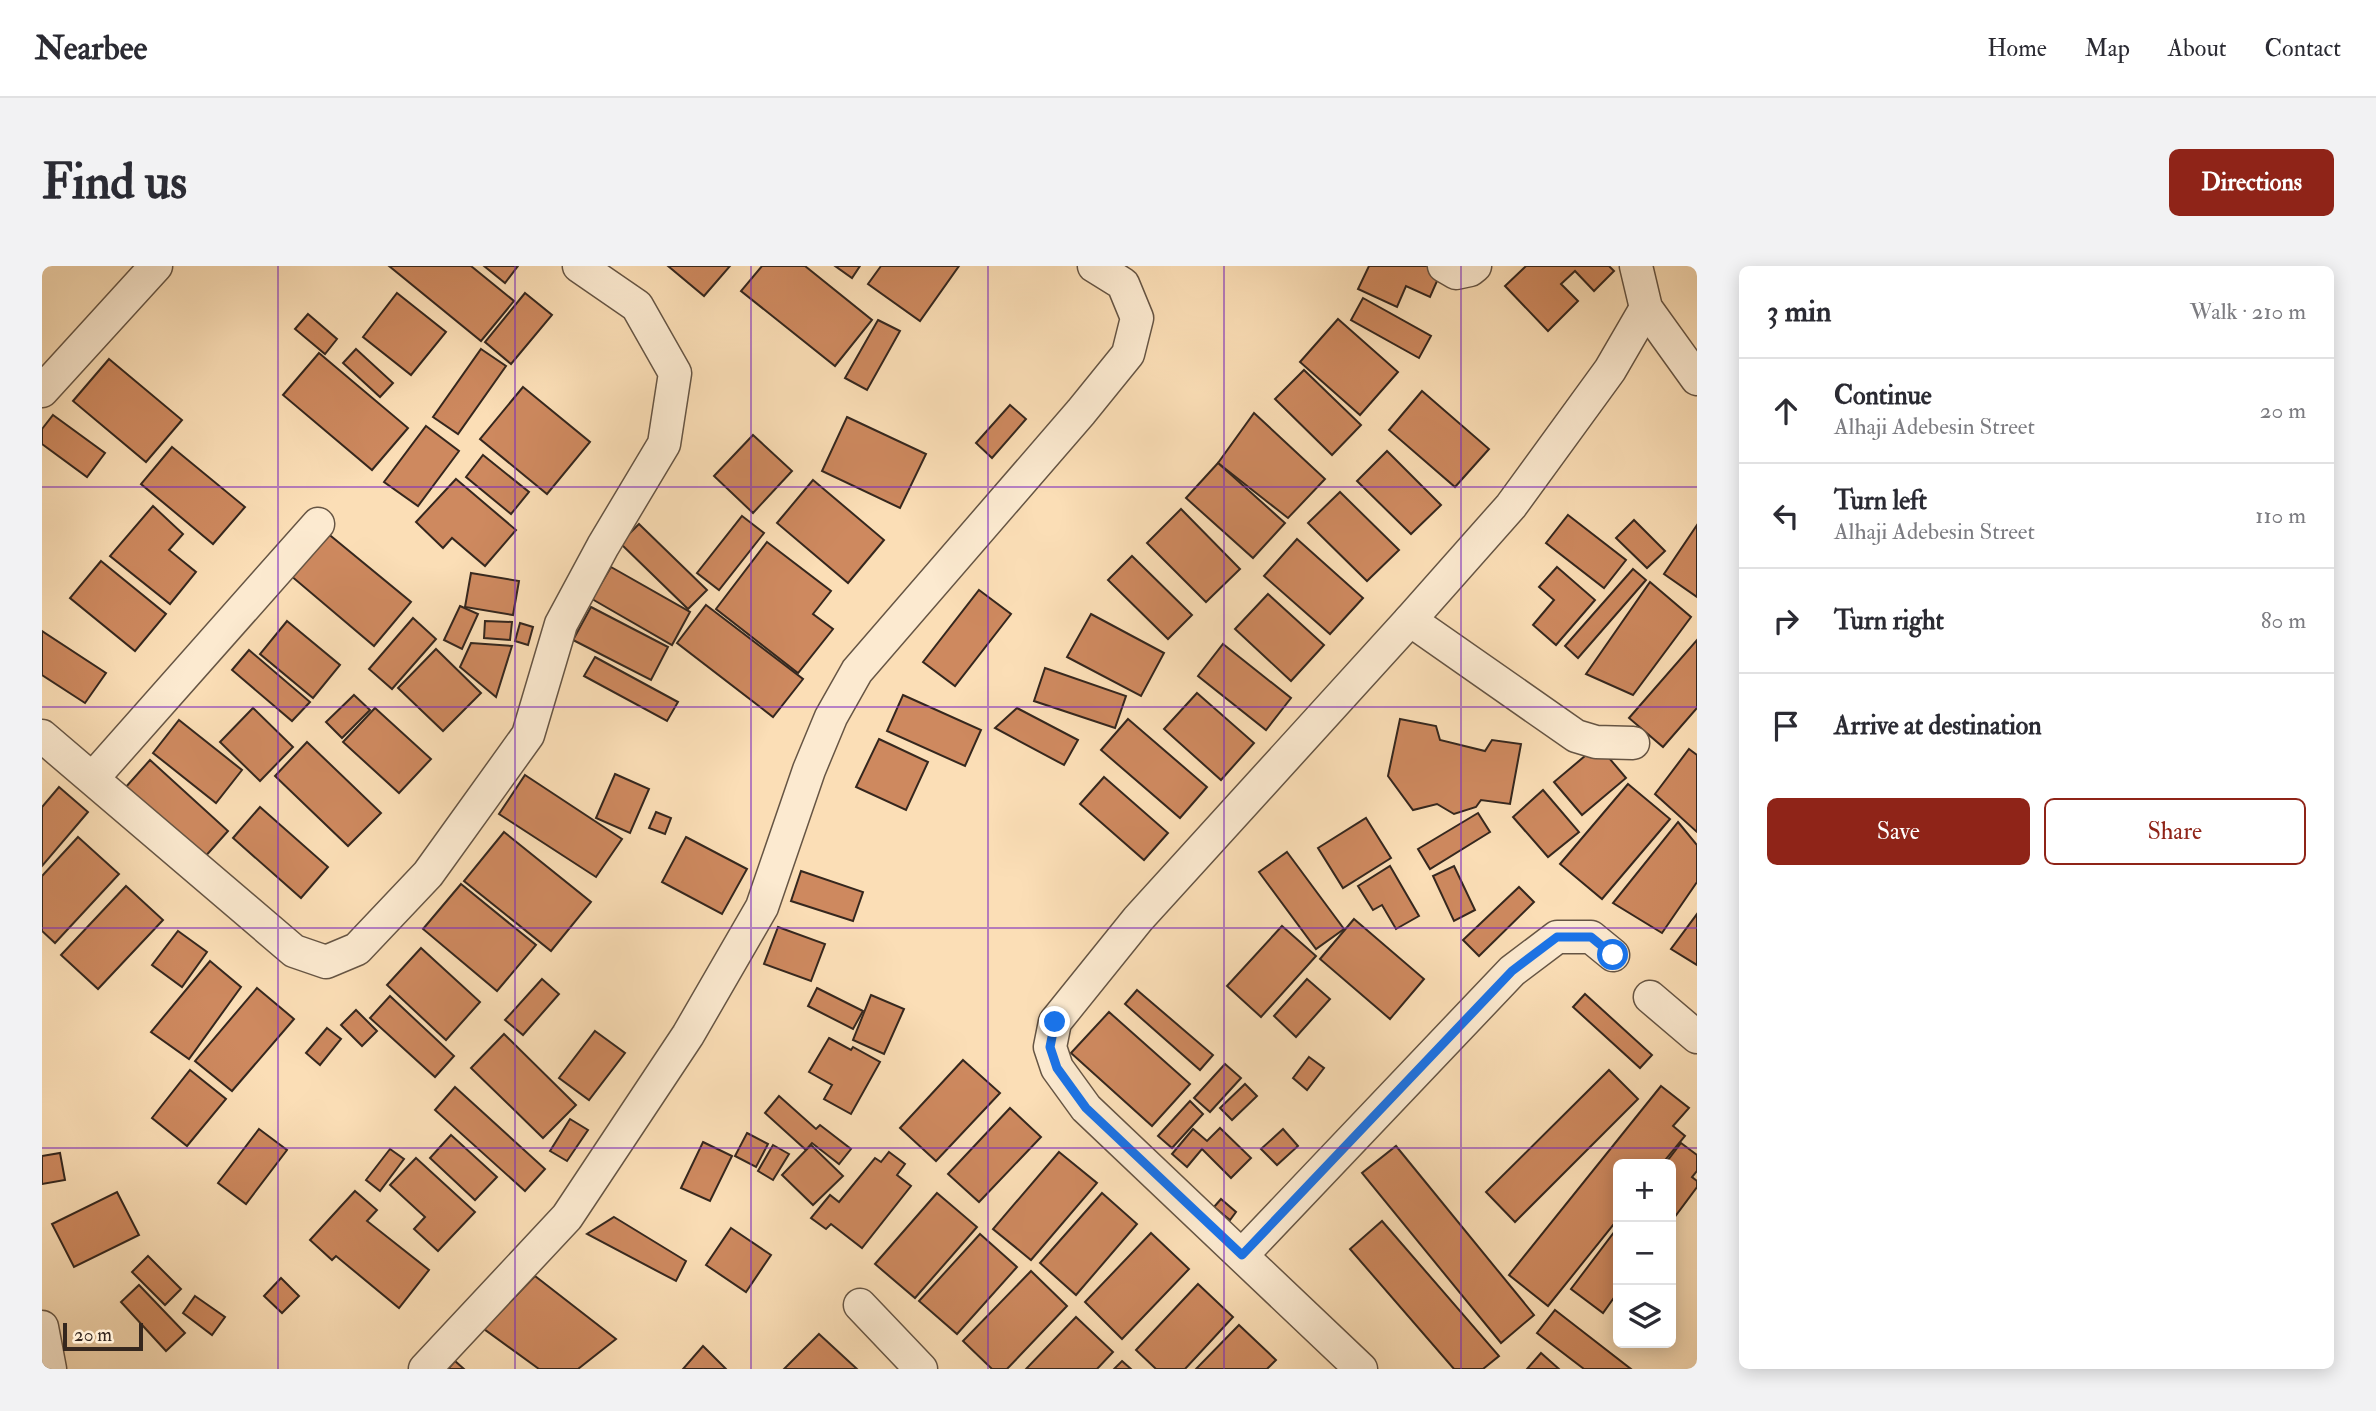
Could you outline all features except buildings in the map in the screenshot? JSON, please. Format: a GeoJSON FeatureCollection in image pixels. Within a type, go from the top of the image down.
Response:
{"type":"FeatureCollection","features":[{"type":"Feature","properties":{"kind":"street"},"geometry":{"type":"LineString","coordinates":[[42,391],[156,266]]}},
{"type":"Feature","properties":{"kind":"street"},"geometry":{"type":"LineString","coordinates":[[42,736],[295,951],[326,962],[358,949],[428,874],[528,735],[561,624],[603,546],[664,444],[675,373],[637,306],[579,266]]}},
{"type":"Feature","properties":{"kind":"street"},"geometry":{"type":"LineString","coordinates":[[425,1369],[567,1217],[688,1035],[762,907],[827,727],[857,671],[1128,354],[1137,318],[1124,284],[1094,266]]}},
{"type":"Feature","properties":{"kind":"street"},"geometry":{"type":"LineString","coordinates":[[1444,266],[1456,273],[1475,266]]}},
{"type":"Feature","properties":{"kind":"street"},"geometry":{"type":"LineString","coordinates":[[1636,266],[1646,308],[1697,379]]}},
{"type":"Feature","properties":{"kind":"street"},"geometry":{"type":"LineString","coordinates":[[1361,1369],[1086,1108],[1057,1068],[1050,1047],[1055,1022],[1138,919],[1511,506],[1610,370],[1646,308]]}},
{"type":"Feature","properties":{"kind":"street"},"geometry":{"type":"LineString","coordinates":[[93,778],[318,524]]}},
{"type":"Feature","properties":{"kind":"street"},"geometry":{"type":"LineString","coordinates":[[1410,620],[1576,736],[1596,742],[1633,743]]}},
{"type":"Feature","properties":{"kind":"street"},"geometry":{"type":"LineString","coordinates":[[1242,1255],[1512,971],[1557,937],[1591,937],[1613,955]]}},
{"type":"Feature","properties":{"kind":"street"},"geometry":{"type":"LineString","coordinates":[[1650,997],[1697,1037]]}},
{"type":"Feature","properties":{"kind":"street"},"geometry":{"type":"LineString","coordinates":[[860,1305],[921,1369]]}},
{"type":"Feature","properties":{"kind":"street"},"geometry":{"type":"LineString","coordinates":[[42,1327],[50,1369]]}},
{"type":"Feature","properties":{"kind":"route"},"geometry":{"type":"LineString","coordinates":[[1055,1022],[1050,1047],[1057,1068],[1086,1108],[1242,1255],[1512,971],[1557,937],[1591,937],[1613,955]]}}]}
